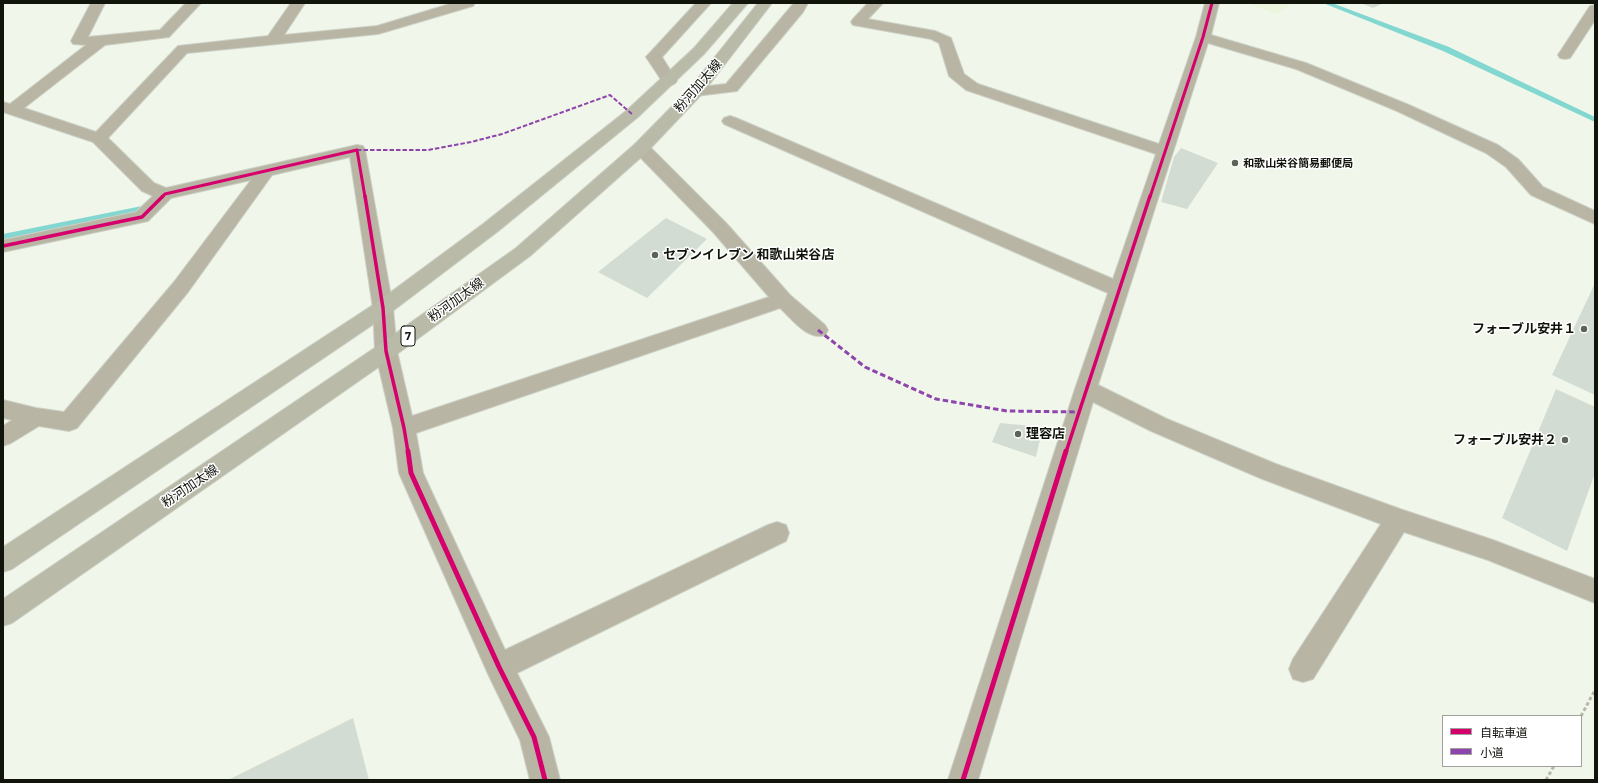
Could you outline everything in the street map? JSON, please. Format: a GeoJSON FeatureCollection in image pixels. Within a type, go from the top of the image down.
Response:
{"type":"FeatureCollection","features":[{"type":"Feature","properties":{"kind":"main road","name":"粉河加太線"},"geometry":{"type":"LineString","coordinates":[[3,560],[383,308],[496,223],[632,114],[669,81],[699,51],[740,3]]}},
{"type":"Feature","properties":{"kind":"main road","name":"粉河加太線"},"geometry":{"type":"LineString","coordinates":[[3,614],[386,351],[523,252],[641,148],[696,91],[765,3]]}},
{"type":"Feature","properties":{"kind":"street"},"geometry":{"type":"LineString","coordinates":[[98,3],[78,41],[101,41],[164,34],[194,3]]}},
{"type":"Feature","properties":{"kind":"street"},"geometry":{"type":"LineString","coordinates":[[273,40],[298,3]]}},
{"type":"Feature","properties":{"kind":"street"},"geometry":{"type":"LineString","coordinates":[[99,138],[183,50],[378,30],[468,3]]}},
{"type":"Feature","properties":{"kind":"street"},"geometry":{"type":"LineString","coordinates":[[669,81],[654,57],[704,3]]}},
{"type":"Feature","properties":{"kind":"street"},"geometry":{"type":"LineString","coordinates":[[696,91],[731,88],[798,9],[801,3]]}},
{"type":"Feature","properties":{"kind":"street"},"geometry":{"type":"LineString","coordinates":[[876,3],[858,22],[934,35],[946,40],[957,76],[972,86],[1165,151]]}},
{"type":"Feature","properties":{"kind":"street"},"geometry":{"type":"LineString","coordinates":[[963,780],[1118,289],[1203,37],[1212,3]]}},
{"type":"Feature","properties":{"kind":"street"},"geometry":{"type":"LineString","coordinates":[[1565,55],[1595,9]]}},
{"type":"Feature","properties":{"kind":"street"},"geometry":{"type":"LineString","coordinates":[[1203,37],[1300,66],[1403,108],[1485,146],[1512,163],[1537,191],[1595,218]]}},
{"type":"Feature","properties":{"kind":"street"},"geometry":{"type":"LineString","coordinates":[[8,108],[101,41]]}},
{"type":"Feature","properties":{"kind":"street"},"geometry":{"type":"LineString","coordinates":[[8,108],[99,138],[148,187],[165,194]]}},
{"type":"Feature","properties":{"kind":"street"},"geometry":{"type":"LineString","coordinates":[[730,121],[1118,289]]}},
{"type":"Feature","properties":{"kind":"street"},"geometry":{"type":"LineString","coordinates":[[641,148],[720,228],[783,300],[818,330]]}},
{"type":"Feature","properties":{"kind":"street"},"geometry":{"type":"LineString","coordinates":[[3,246],[142,217],[165,194],[357,150],[383,308],[386,351],[404,428],[412,474],[499,666],[534,737],[544,780]]}},
{"type":"Feature","properties":{"kind":"street"},"geometry":{"type":"LineString","coordinates":[[3,409],[36,417],[69,422],[181,287],[266,171]]}},
{"type":"Feature","properties":{"kind":"street"},"geometry":{"type":"LineString","coordinates":[[404,428],[783,300]]}},
{"type":"Feature","properties":{"kind":"street"},"geometry":{"type":"LineString","coordinates":[[1086,389],[1159,425],[1268,471],[1398,519],[1493,551],[1595,591]]}},
{"type":"Feature","properties":{"kind":"street"},"geometry":{"type":"LineString","coordinates":[[3,437],[36,417]]}},
{"type":"Feature","properties":{"kind":"street"},"geometry":{"type":"LineString","coordinates":[[1303,669],[1398,519]]}},
{"type":"Feature","properties":{"kind":"street"},"geometry":{"type":"LineString","coordinates":[[499,666],[777,534]]}},
{"type":"Feature","properties":{"kind":"path"},"geometry":{"type":"LineString","coordinates":[[1582,715],[1595,690]]}},
{"type":"Feature","properties":{"kind":"path"},"geometry":{"type":"LineString","coordinates":[[1546,780],[1553,767]]}},
{"type":"Feature","properties":{"kind":"shaded area"},"geometry":{"type":"Polygon","coordinates":[[[1255,3],[1293,3],[1276,14],[1252,5],[1255,3]]]}},
{"type":"Feature","properties":{"kind":"building"},"geometry":{"type":"Polygon","coordinates":[[[1360,3],[1384,3],[1373,8],[1360,3]]]}},
{"type":"Feature","properties":{"kind":"building"},"geometry":{"type":"Polygon","coordinates":[[[1181,148],[1218,163],[1187,209],[1161,202],[1174,157],[1181,148]]]}},
{"type":"Feature","properties":{"kind":"building","name":"セブンイレブン 和歌山栄谷店"},"geometry":{"type":"Polygon","coordinates":[[[666,218],[707,239],[647,298],[598,272],[666,218]]]}},
{"type":"Feature","properties":{"kind":"building","name":"フォーブル安井１"},"geometry":{"type":"Polygon","coordinates":[[[1595,283],[1595,395],[1552,375],[1595,283]]]}},
{"type":"Feature","properties":{"kind":"building","name":"フォーブル安井２"},"geometry":{"type":"Polygon","coordinates":[[[1556,389],[1595,407],[1595,473],[1567,551],[1502,518],[1556,389]]]}},
{"type":"Feature","properties":{"kind":"building","name":"理容店"},"geometry":{"type":"Polygon","coordinates":[[[1000,423],[1043,427],[1036,457],[992,442],[1000,423]]]}},
{"type":"Feature","properties":{"kind":"building"},"geometry":{"type":"Polygon","coordinates":[[[353,718],[369,780],[228,780],[353,718]]]}},
{"type":"Feature","properties":{"kind":"waterway"},"geometry":{"type":"LineString","coordinates":[[1326,3],[1446,49],[1595,120]]}},
{"type":"Feature","properties":{"kind":"waterway"},"geometry":{"type":"LineString","coordinates":[[3,237],[142,209]]}},
{"type":"Feature","properties":{"kind":"marked path"},"geometry":{"type":"LineString","coordinates":[[357,150],[428,150],[471,142],[502,134],[610,95],[632,114]]}},
{"type":"Feature","properties":{"kind":"marked path"},"geometry":{"type":"LineString","coordinates":[[818,330],[865,367],[936,399],[1007,411],[1079,412]]}},
{"type":"Feature","properties":{"kind":"cycle path"},"geometry":{"type":"LineString","coordinates":[[963,780],[1086,389],[1203,37],[1212,3]]}},
{"type":"Feature","properties":{"kind":"cycle path"},"geometry":{"type":"LineString","coordinates":[[3,246],[142,217],[165,194],[357,150],[383,308],[386,351],[404,428],[411,473],[499,667],[534,737],[545,780]]}},
{"type":"Feature","properties":{"kind":"place","name":"和歌山栄谷簡易郵便局"},"geometry":{"type":"Point","coordinates":[1235,163]}},
{"type":"Feature","properties":{"kind":"place","name":"セブンイレブン 和歌山栄谷店"},"geometry":{"type":"Point","coordinates":[655,255]}},
{"type":"Feature","properties":{"kind":"place","name":"フォーブル安井１"},"geometry":{"type":"Point","coordinates":[1584,329]}},
{"type":"Feature","properties":{"kind":"place","name":"理容店"},"geometry":{"type":"Point","coordinates":[1018,434]}},
{"type":"Feature","properties":{"kind":"place","name":"フォーブル安井２"},"geometry":{"type":"Point","coordinates":[1565,440]}}]}
